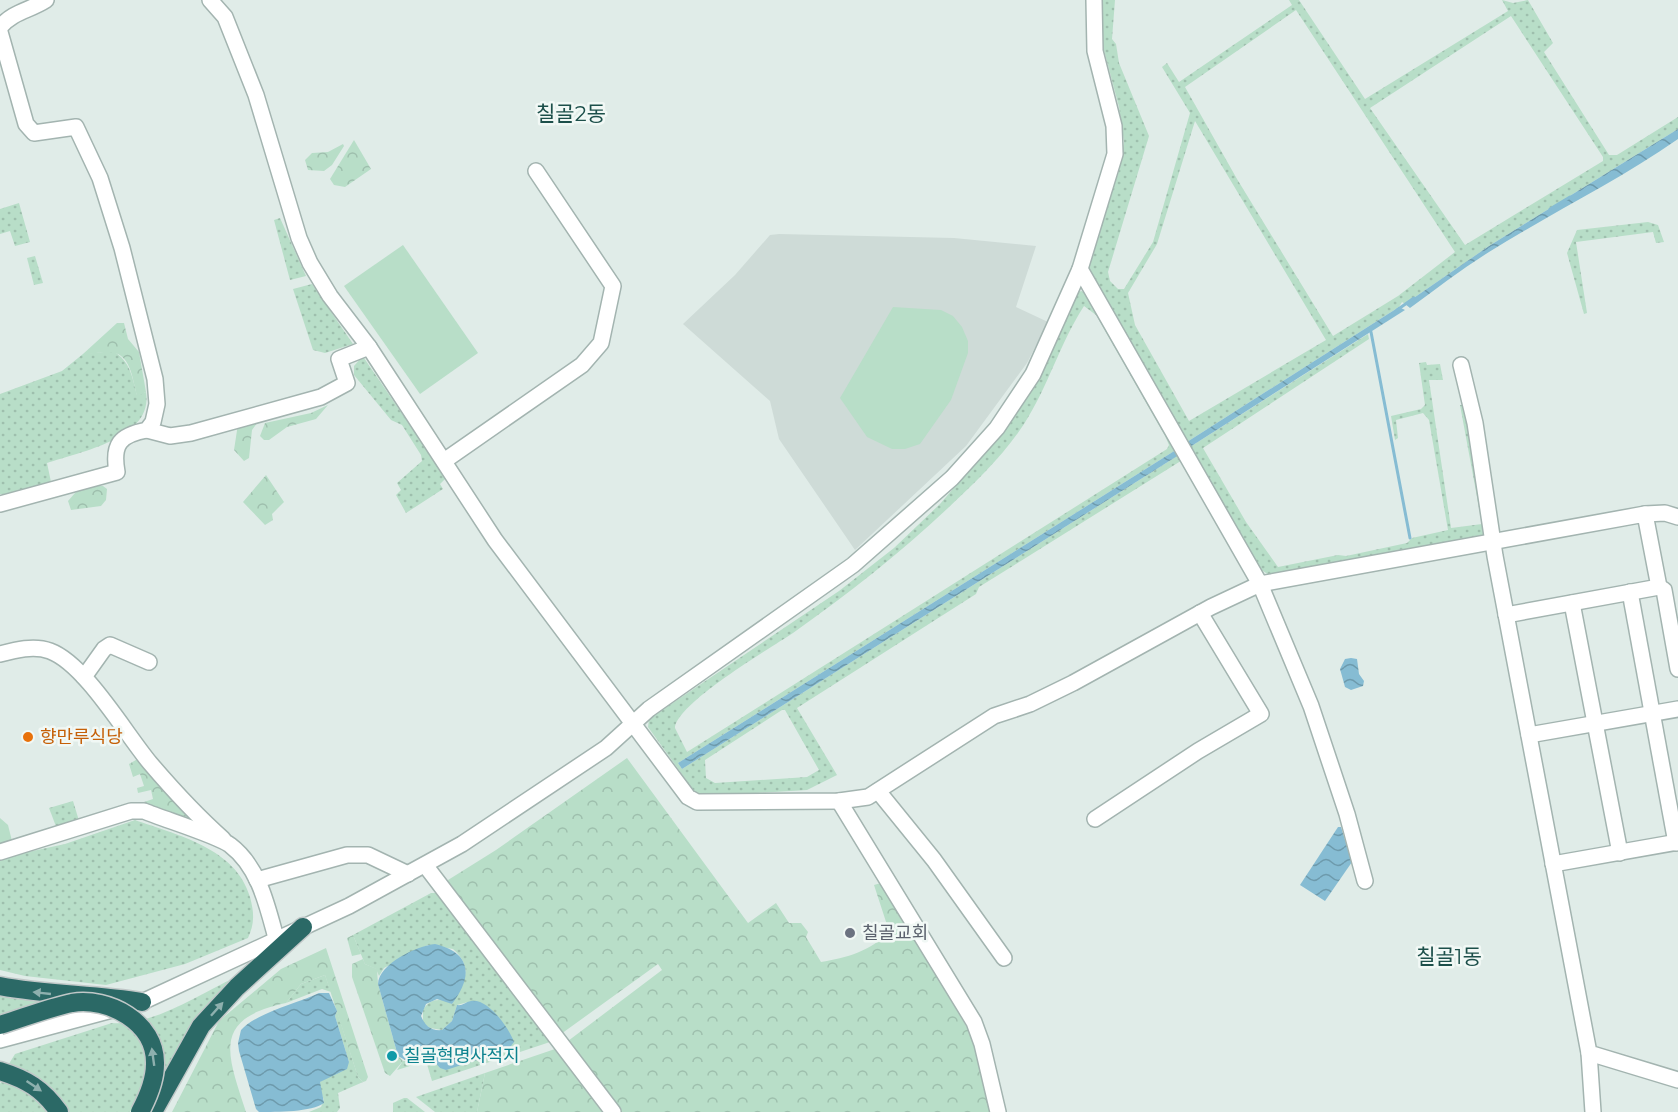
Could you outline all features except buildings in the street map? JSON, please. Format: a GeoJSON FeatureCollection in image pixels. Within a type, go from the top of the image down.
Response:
{"type":"FeatureCollection","features":[{"type":"Feature","properties":{"kind":"highway"},"geometry":{"type":"LineString","coordinates":[[153,1112],[201,1026],[237,987],[303,927]]}},
{"type":"Feature","properties":{"kind":"highway"},"geometry":{"type":"LineString","coordinates":[[0,986],[36,993],[104,996],[142,1002]]}},
{"type":"Feature","properties":{"kind":"highway"},"geometry":{"type":"LineString","coordinates":[[0,1025],[72,1003],[110,1006],[126,1014],[141,1027],[151,1042],[156,1062],[153,1082],[140,1112]]}},
{"type":"Feature","properties":{"kind":"highway"},"geometry":{"type":"LineString","coordinates":[[0,1071],[28,1081],[40,1089],[59,1112]]}},
{"type":"Feature","properties":{"kind":"street"},"geometry":{"type":"LineString","coordinates":[[0,27],[13,14],[29,11],[46,0]]}},
{"type":"Feature","properties":{"kind":"street"},"geometry":{"type":"LineString","coordinates":[[210,0],[225,17],[256,95],[305,252],[330,296],[369,347],[495,540],[688,797],[697,801],[839,801],[868,796],[994,716],[1030,704],[1073,683],[1200,613],[1260,584],[1645,514],[1665,513],[1678,517]]}},
{"type":"Feature","properties":{"kind":"street"},"geometry":{"type":"LineString","coordinates":[[0,1040],[142,1002],[303,927],[425,865],[498,821],[606,748],[632,722],[853,564],[952,478],[997,428],[1033,374],[1080,270],[1115,154],[1114,126],[1095,51],[1094,0]]}},
{"type":"Feature","properties":{"kind":"street"},"geometry":{"type":"LineString","coordinates":[[0,32],[6,77],[26,124],[34,134],[76,127],[100,178],[122,248],[155,379],[157,404],[153,422],[147,430]]}},
{"type":"Feature","properties":{"kind":"street"},"geometry":{"type":"LineString","coordinates":[[444,461],[582,364],[601,344],[613,286],[536,171]]}},
{"type":"Feature","properties":{"kind":"street"},"geometry":{"type":"LineString","coordinates":[[1080,270],[1260,584],[1311,706],[1347,814],[1365,881]]}},
{"type":"Feature","properties":{"kind":"street"},"geometry":{"type":"LineString","coordinates":[[0,504],[117,472],[115,458],[118,443],[130,433],[147,430],[170,436],[191,434],[321,397],[347,383],[339,359],[369,347]]}},
{"type":"Feature","properties":{"kind":"street"},"geometry":{"type":"LineString","coordinates":[[1461,365],[1475,423],[1506,615],[1589,1053],[1593,1112]]}},
{"type":"Feature","properties":{"kind":"street"},"geometry":{"type":"LineString","coordinates":[[1645,514],[1659,587]]}},
{"type":"Feature","properties":{"kind":"street"},"geometry":{"type":"LineString","coordinates":[[1506,615],[1659,587],[1664,590],[1678,669]]}},
{"type":"Feature","properties":{"kind":"street"},"geometry":{"type":"LineString","coordinates":[[1553,864],[1677,842],[1630,592]]}},
{"type":"Feature","properties":{"kind":"street"},"geometry":{"type":"LineString","coordinates":[[1572,603],[1620,853]]}},
{"type":"Feature","properties":{"kind":"street"},"geometry":{"type":"LineString","coordinates":[[1095,819],[1198,751],[1261,714],[1200,613]]}},
{"type":"Feature","properties":{"kind":"street"},"geometry":{"type":"LineString","coordinates":[[84,677],[104,649],[110,645],[116,645],[149,662]]}},
{"type":"Feature","properties":{"kind":"street"},"geometry":{"type":"LineString","coordinates":[[0,654],[29,648],[50,651],[84,677],[150,763],[197,816],[229,845],[257,880],[276,938]]}},
{"type":"Feature","properties":{"kind":"street"},"geometry":{"type":"LineString","coordinates":[[1529,735],[1678,708]]}},
{"type":"Feature","properties":{"kind":"street"},"geometry":{"type":"LineString","coordinates":[[878,791],[934,860],[1004,958]]}},
{"type":"Feature","properties":{"kind":"street"},"geometry":{"type":"LineString","coordinates":[[839,801],[974,1022],[982,1044],[998,1112]]}},
{"type":"Feature","properties":{"kind":"street"},"geometry":{"type":"LineString","coordinates":[[0,852],[131,811],[144,812],[229,845]]}},
{"type":"Feature","properties":{"kind":"street"},"geometry":{"type":"LineString","coordinates":[[257,880],[347,855],[368,855],[408,874]]}},
{"type":"Feature","properties":{"kind":"street"},"geometry":{"type":"LineString","coordinates":[[425,865],[613,1112]]}},
{"type":"Feature","properties":{"kind":"street"},"geometry":{"type":"LineString","coordinates":[[1589,1053],[1678,1080]]}},
{"type":"Feature","properties":{"kind":"shaded area"},"geometry":{"type":"Polygon","coordinates":[[[770,235],[954,238],[1036,246],[1016,307],[1048,322],[1027,363],[966,446],[855,550],[779,439],[770,401],[683,324],[735,275],[770,235]]]}},
{"type":"Feature","properties":{"kind":"green space"},"geometry":{"type":"Polygon","coordinates":[[[1102,0],[1115,0],[1112,39],[1116,44],[1119,63],[1149,136],[1108,272],[1110,281],[1118,289],[1124,289],[1153,242],[1190,113],[1162,67],[1167,63],[1179,82],[1292,5],[1289,0],[1299,0],[1365,99],[1508,11],[1502,0],[1513,3],[1528,0],[1553,43],[1544,52],[1609,155],[1617,155],[1678,117],[1678,129],[1489,246],[1405,304],[1402,302],[1399,307],[1187,442],[1086,268],[1119,171],[1124,142],[1119,107],[1100,35],[1102,0]],[[1296,10],[1185,87],[1237,179],[1333,336],[1398,296],[1455,252],[1296,10]],[[1511,16],[1370,108],[1465,245],[1603,161],[1603,157],[1511,16]],[[1195,121],[1157,244],[1128,293],[1135,325],[1189,421],[1326,340],[1195,121]]]}},
{"type":"Feature","properties":{"kind":"green space"},"geometry":{"type":"Polygon","coordinates":[[[354,140],[371,169],[345,187],[334,185],[330,179],[354,140]]]}},
{"type":"Feature","properties":{"kind":"green space"},"geometry":{"type":"Polygon","coordinates":[[[343,144],[344,146],[332,165],[324,171],[308,170],[305,160],[312,153],[328,152],[343,144]]]}},
{"type":"Feature","properties":{"kind":"green space"},"geometry":{"type":"Polygon","coordinates":[[[19,203],[30,242],[15,246],[10,231],[0,234],[0,209],[19,203]]]}},
{"type":"Feature","properties":{"kind":"green space"},"geometry":{"type":"Polygon","coordinates":[[[280,218],[306,276],[290,280],[274,220],[280,218]]]}},
{"type":"Feature","properties":{"kind":"green space"},"geometry":{"type":"Polygon","coordinates":[[[1648,222],[1658,225],[1664,242],[1656,243],[1653,232],[1576,242],[1587,313],[1584,314],[1567,253],[1577,230],[1648,222]]]}},
{"type":"Feature","properties":{"kind":"green space"},"geometry":{"type":"Polygon","coordinates":[[[403,245],[478,353],[420,394],[344,286],[403,245]]]}},
{"type":"Feature","properties":{"kind":"green space"},"geometry":{"type":"Polygon","coordinates":[[[35,256],[43,283],[34,285],[27,258],[35,256]]]}},
{"type":"Feature","properties":{"kind":"green space"},"geometry":{"type":"Polygon","coordinates":[[[312,284],[353,344],[325,353],[313,350],[293,289],[312,284]]]}},
{"type":"Feature","properties":{"kind":"green space"},"geometry":{"type":"Polygon","coordinates":[[[1081,291],[1085,293],[1179,448],[678,763],[682,769],[1182,453],[1184,459],[979,587],[976,594],[797,708],[837,775],[807,790],[706,796],[694,791],[648,727],[649,719],[839,591],[894,548],[940,504],[995,440],[1077,293],[1081,291]],[[1084,306],[1032,410],[999,457],[948,508],[873,573],[793,633],[726,677],[691,705],[680,717],[675,728],[687,752],[1167,449],[1169,445],[1165,436],[1096,315],[1084,306]],[[785,710],[705,760],[706,778],[715,783],[807,777],[819,770],[785,710]]]}},
{"type":"Feature","properties":{"kind":"green space"},"geometry":{"type":"Polygon","coordinates":[[[893,307],[941,310],[953,316],[962,327],[968,341],[968,353],[951,400],[920,444],[905,449],[892,449],[867,437],[840,398],[893,307]]]}},
{"type":"Feature","properties":{"kind":"green space"},"geometry":{"type":"Polygon","coordinates":[[[117,323],[124,323],[128,339],[139,352],[146,392],[137,396],[132,374],[121,356],[107,352],[83,354],[117,323]]]}},
{"type":"Feature","properties":{"kind":"green space"},"geometry":{"type":"Polygon","coordinates":[[[1368,334],[1369,339],[1203,448],[1246,522],[1278,567],[1407,543],[1412,538],[1448,530],[1429,420],[1423,413],[1396,420],[1398,438],[1395,440],[1391,416],[1421,409],[1425,405],[1419,363],[1426,362],[1427,365],[1440,364],[1443,380],[1429,380],[1451,528],[1482,524],[1460,405],[1463,405],[1487,529],[1484,536],[1272,577],[1260,569],[1190,447],[1368,334]]]}},
{"type":"Feature","properties":{"kind":"green space"},"geometry":{"type":"Polygon","coordinates":[[[113,351],[127,365],[137,395],[146,392],[145,408],[139,421],[112,441],[47,463],[51,482],[9,496],[0,494],[0,394],[62,371],[83,354],[113,351]]]}},
{"type":"Feature","properties":{"kind":"green space"},"geometry":{"type":"Polygon","coordinates":[[[361,358],[364,358],[446,478],[440,484],[443,489],[406,513],[396,495],[401,490],[397,483],[422,461],[421,455],[402,425],[391,420],[354,375],[354,366],[361,358]]]}},
{"type":"Feature","properties":{"kind":"green space"},"geometry":{"type":"Polygon","coordinates":[[[328,405],[316,419],[287,427],[269,440],[264,440],[260,436],[265,423],[311,413],[328,405]]]}},
{"type":"Feature","properties":{"kind":"green space"},"geometry":{"type":"Polygon","coordinates":[[[262,416],[252,430],[249,458],[244,461],[234,450],[238,424],[262,416]]]}},
{"type":"Feature","properties":{"kind":"green space"},"geometry":{"type":"Polygon","coordinates":[[[266,475],[284,502],[272,514],[273,520],[265,525],[243,502],[266,475]]]}},
{"type":"Feature","properties":{"kind":"green space"},"geometry":{"type":"Polygon","coordinates":[[[87,486],[103,486],[107,489],[106,500],[101,506],[71,510],[68,501],[75,493],[87,486]]]}},
{"type":"Feature","properties":{"kind":"green space"},"geometry":{"type":"Polygon","coordinates":[[[141,757],[192,816],[195,825],[143,807],[141,803],[153,799],[151,790],[138,793],[137,788],[144,786],[140,774],[133,777],[129,764],[141,757]]]}},
{"type":"Feature","properties":{"kind":"green space"},"geometry":{"type":"Polygon","coordinates":[[[627,758],[748,923],[776,903],[789,923],[801,923],[808,932],[806,937],[821,962],[867,949],[889,931],[874,885],[881,883],[977,1048],[991,1112],[621,1112],[568,1041],[662,970],[658,964],[561,1034],[449,886],[448,880],[496,850],[627,758]]]}},
{"type":"Feature","properties":{"kind":"green space"},"geometry":{"type":"Polygon","coordinates":[[[73,801],[80,824],[57,829],[49,808],[73,801]]]}},
{"type":"Feature","properties":{"kind":"green space"},"geometry":{"type":"Polygon","coordinates":[[[0,818],[8,825],[12,841],[0,849],[0,818]]]}},
{"type":"Feature","properties":{"kind":"green space"},"geometry":{"type":"Polygon","coordinates":[[[135,820],[203,846],[232,866],[243,880],[250,897],[253,922],[248,938],[185,964],[106,985],[25,976],[0,970],[0,858],[65,844],[135,820]]]}},
{"type":"Feature","properties":{"kind":"green space"},"geometry":{"type":"Polygon","coordinates":[[[431,893],[436,893],[550,1042],[432,1081],[426,1061],[397,1070],[403,1061],[424,1057],[431,1058],[440,1068],[468,1002],[457,1005],[452,1021],[442,1030],[430,1028],[423,1023],[423,1010],[429,1003],[436,1000],[452,1004],[465,976],[464,963],[453,949],[428,945],[384,968],[379,976],[376,969],[365,964],[353,935],[431,893]]]}},
{"type":"Feature","properties":{"kind":"green space"},"geometry":{"type":"Polygon","coordinates":[[[353,935],[361,954],[352,956],[347,938],[353,935]]]}},
{"type":"Feature","properties":{"kind":"green space"},"geometry":{"type":"Polygon","coordinates":[[[326,948],[368,1077],[366,1081],[363,1082],[358,1077],[325,975],[301,984],[286,1003],[262,1010],[245,1019],[235,1029],[231,1042],[231,1057],[246,1112],[172,1112],[219,1021],[281,969],[326,948]]]}},
{"type":"Feature","properties":{"kind":"green space"},"geometry":{"type":"Polygon","coordinates":[[[363,959],[365,964],[377,969],[378,984],[398,1056],[403,1061],[390,1076],[385,1073],[352,977],[352,964],[363,959]]]}},
{"type":"Feature","properties":{"kind":"green space"},"geometry":{"type":"Polygon","coordinates":[[[325,975],[331,992],[322,989],[286,1003],[301,984],[325,975]]]}},
{"type":"Feature","properties":{"kind":"green space"},"geometry":{"type":"Polygon","coordinates":[[[234,978],[160,1090],[136,1102],[130,1112],[65,1112],[7,1067],[15,1054],[112,1023],[128,1023],[159,1015],[234,978]]]}},
{"type":"Feature","properties":{"kind":"green space"},"geometry":{"type":"Polygon","coordinates":[[[0,989],[65,998],[0,1018],[0,989]]]}},
{"type":"Feature","properties":{"kind":"green space"},"geometry":{"type":"Polygon","coordinates":[[[337,1011],[358,1077],[363,1082],[338,1093],[340,1108],[337,1112],[309,1112],[321,1107],[324,1100],[319,1088],[320,1082],[349,1062],[335,1016],[337,1011]]]}},
{"type":"Feature","properties":{"kind":"green space"},"geometry":{"type":"Polygon","coordinates":[[[555,1049],[602,1112],[477,1112],[485,1073],[555,1049]]]}},
{"type":"Feature","properties":{"kind":"green space"},"geometry":{"type":"Polygon","coordinates":[[[485,1073],[477,1112],[435,1112],[416,1097],[485,1073]]]}},
{"type":"Feature","properties":{"kind":"green space"},"geometry":{"type":"Polygon","coordinates":[[[3,1079],[25,1087],[52,1112],[0,1112],[0,1084],[3,1079]]]}},
{"type":"Feature","properties":{"kind":"green space"},"geometry":{"type":"Polygon","coordinates":[[[404,1098],[425,1112],[393,1112],[393,1103],[404,1098]]]}},
{"type":"Feature","properties":{"kind":"water"},"geometry":{"type":"Polygon","coordinates":[[[1678,129],[1678,139],[1655,154],[1489,252],[1410,308],[1405,304],[1489,246],[1678,129]]]}},
{"type":"Feature","properties":{"kind":"water"},"geometry":{"type":"Polygon","coordinates":[[[1399,307],[1405,310],[1190,447],[1187,442],[1399,307]]]}},
{"type":"Feature","properties":{"kind":"water"},"geometry":{"type":"Polygon","coordinates":[[[1179,448],[1182,453],[682,769],[678,763],[1179,448]]]}},
{"type":"Feature","properties":{"kind":"water"},"geometry":{"type":"Polygon","coordinates":[[[1345,659],[1357,659],[1359,674],[1364,681],[1363,686],[1351,690],[1345,687],[1340,669],[1345,659]]]}},
{"type":"Feature","properties":{"kind":"water"},"geometry":{"type":"Polygon","coordinates":[[[1338,827],[1341,827],[1352,862],[1325,901],[1300,885],[1338,827]]]}},
{"type":"Feature","properties":{"kind":"water"},"geometry":{"type":"Polygon","coordinates":[[[435,944],[447,948],[462,960],[465,976],[459,994],[452,1004],[437,999],[426,1004],[421,1016],[424,1023],[432,1029],[442,1030],[452,1021],[457,1005],[478,1001],[491,1009],[508,1029],[514,1042],[508,1050],[446,1070],[440,1068],[429,1056],[407,1061],[398,1056],[378,984],[380,977],[391,963],[400,957],[418,948],[435,944]]]}},
{"type":"Feature","properties":{"kind":"water"},"geometry":{"type":"Polygon","coordinates":[[[319,993],[329,993],[337,1011],[335,1016],[349,1062],[347,1069],[320,1082],[324,1103],[318,1106],[294,1111],[259,1112],[256,1109],[239,1051],[241,1030],[266,1014],[319,993]]]}},
{"type":"Feature","properties":{"kind":"waterway"},"geometry":{"type":"LineString","coordinates":[[1550,209],[1570,197]]}},
{"type":"Feature","properties":{"kind":"waterway"},"geometry":{"type":"LineString","coordinates":[[1397,310],[1414,298]]}},
{"type":"Feature","properties":{"kind":"waterway"},"geometry":{"type":"LineString","coordinates":[[1371,332],[1410,538]]}},
{"type":"Feature","properties":{"kind":"place","name":"향만루식당"},"geometry":{"type":"Point","coordinates":[28,737]}},
{"type":"Feature","properties":{"kind":"place","name":"칠골교회"},"geometry":{"type":"Point","coordinates":[850,933]}},
{"type":"Feature","properties":{"kind":"place","name":"칠골혁명사적지"},"geometry":{"type":"Point","coordinates":[392,1056]}},
{"type":"Feature","properties":{"kind":"district","name":"칠골2동"},"geometry":{"type":"Point","coordinates":[571,114]}},
{"type":"Feature","properties":{"kind":"district","name":"칠골1동"},"geometry":{"type":"Point","coordinates":[1449,957]}}]}
